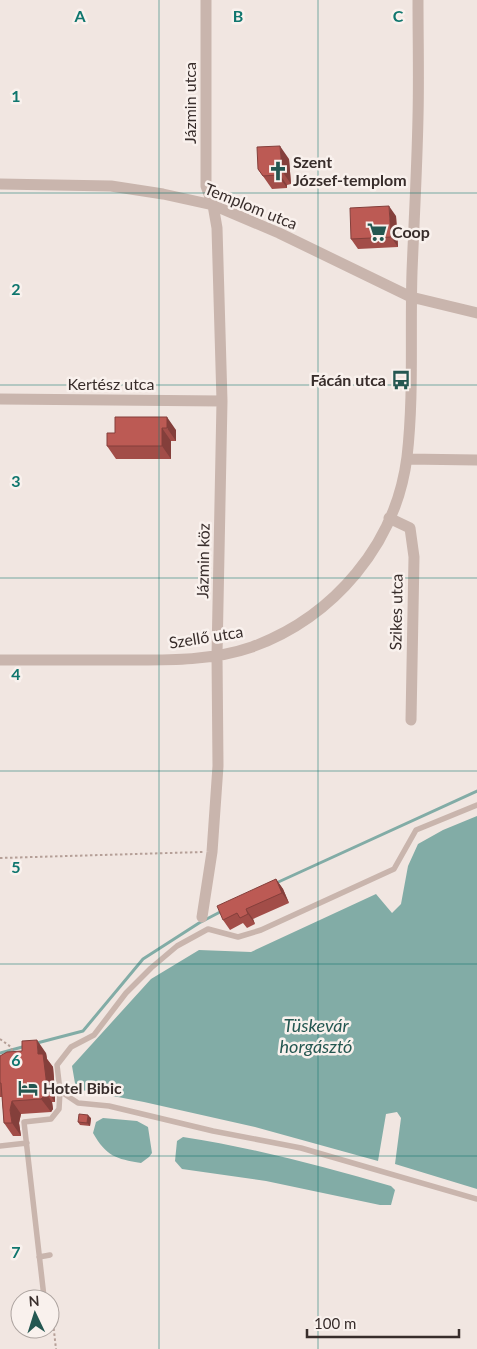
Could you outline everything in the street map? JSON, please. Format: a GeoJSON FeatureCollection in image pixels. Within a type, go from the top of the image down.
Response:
{"type":"FeatureCollection","features":[{"type":"Feature","properties":{"kind":"street","name":"Jázmin utca"},"geometry":{"type":"LineString","coordinates":[[206,0],[206,186],[213,205]]}},
{"type":"Feature","properties":{"kind":"street"},"geometry":{"type":"LineString","coordinates":[[418,0],[418,117],[410,413],[407,459],[477,460]]}},
{"type":"Feature","properties":{"kind":"street","name":"Templom utca"},"geometry":{"type":"LineString","coordinates":[[0,184],[111,186],[163,194],[213,205],[412,297],[477,313]]}},
{"type":"Feature","properties":{"kind":"street","name":"Jázmin köz"},"geometry":{"type":"LineString","coordinates":[[202,917],[212,852],[218,766],[222,401],[219,256],[213,205]]}},
{"type":"Feature","properties":{"kind":"street","name":"Kertész utca"},"geometry":{"type":"LineString","coordinates":[[0,399],[222,401]]}},
{"type":"Feature","properties":{"kind":"street","name":"Szellő utca"},"geometry":{"type":"LineString","coordinates":[[0,660],[169,660],[218,655],[251,647],[285,632],[317,612],[360,572],[382,536],[398,496],[407,459]]}},
{"type":"Feature","properties":{"kind":"street","name":"Szikes utca"},"geometry":{"type":"LineString","coordinates":[[389,518],[410,528],[413,547],[411,720]]}},
{"type":"Feature","properties":{"kind":"lane"},"geometry":{"type":"LineString","coordinates":[[43,1289],[24,1122],[52,1119],[59,1109],[60,1091],[57,1066],[71,1047],[94,1035],[126,993],[177,946],[208,929],[238,936],[261,930],[394,869],[416,830],[477,805]]}},
{"type":"Feature","properties":{"kind":"lane"},"geometry":{"type":"LineString","coordinates":[[202,917],[208,929]]}},
{"type":"Feature","properties":{"kind":"lane"},"geometry":{"type":"LineString","coordinates":[[60,1091],[78,1104],[109,1106],[213,1131],[301,1148],[477,1199]]}},
{"type":"Feature","properties":{"kind":"lane"},"geometry":{"type":"LineString","coordinates":[[0,1146],[26,1143]]}},
{"type":"Feature","properties":{"kind":"lane"},"geometry":{"type":"LineString","coordinates":[[40,1257],[50,1255]]}},
{"type":"Feature","properties":{"kind":"path"},"geometry":{"type":"LineString","coordinates":[[0,858],[212,852]]}},
{"type":"Feature","properties":{"kind":"path"},"geometry":{"type":"LineString","coordinates":[[0,1039],[11,1047],[13,1055]]}},
{"type":"Feature","properties":{"kind":"water","name":"Tüskevár horgásztó"},"geometry":{"type":"Polygon","coordinates":[[[477,816],[477,1189],[395,1164],[401,1118],[397,1112],[386,1114],[378,1161],[255,1127],[76,1089],[72,1066],[151,979],[199,950],[251,952],[376,894],[392,913],[401,904],[408,866],[418,844],[443,830],[477,816]]]}},
{"type":"Feature","properties":{"kind":"water"},"geometry":{"type":"Polygon","coordinates":[[[103,1118],[137,1121],[148,1127],[152,1153],[149,1157],[141,1163],[118,1158],[107,1152],[93,1133],[96,1122],[103,1118]]]}},
{"type":"Feature","properties":{"kind":"water"},"geometry":{"type":"Polygon","coordinates":[[[183,1137],[236,1146],[288,1158],[391,1186],[395,1190],[391,1205],[380,1205],[266,1181],[182,1169],[175,1161],[177,1141],[183,1137]]]}},
{"type":"Feature","properties":{"kind":"building"},"geometry":{"type":"Polygon","coordinates":[[[280,146],[282,171],[278,172],[278,175],[263,176],[258,169],[257,147],[280,146]]]}},
{"type":"Feature","properties":{"kind":"building"},"geometry":{"type":"Polygon","coordinates":[[[389,206],[391,237],[351,239],[350,208],[389,206]]]}},
{"type":"Feature","properties":{"kind":"building"},"geometry":{"type":"Polygon","coordinates":[[[115,417],[167,417],[167,428],[162,428],[162,446],[107,446],[107,433],[115,433],[115,417]]]}},
{"type":"Feature","properties":{"kind":"building"},"geometry":{"type":"Polygon","coordinates":[[[276,879],[282,893],[246,909],[248,914],[240,918],[237,913],[223,920],[217,906],[276,879]]]}},
{"type":"Feature","properties":{"kind":"building"},"geometry":{"type":"Polygon","coordinates":[[[37,1040],[38,1054],[43,1054],[46,1078],[46,1089],[43,1089],[44,1096],[41,1099],[12,1101],[10,1110],[12,1123],[4,1123],[0,1083],[0,1056],[7,1052],[22,1051],[22,1041],[37,1040]]]}},
{"type":"Feature","properties":{"kind":"building"},"geometry":{"type":"Polygon","coordinates":[[[79,1114],[88,1115],[87,1123],[78,1122],[79,1114]]]}},
{"type":"Feature","properties":{"kind":"waterway"},"geometry":{"type":"LineString","coordinates":[[274,884],[477,791]]}},
{"type":"Feature","properties":{"kind":"waterway"},"geometry":{"type":"LineString","coordinates":[[37,1043],[83,1031],[143,959],[199,923],[222,911]]}},
{"type":"Feature","properties":{"kind":"waterway"},"geometry":{"type":"LineString","coordinates":[[0,1053],[26,1046]]}},
{"type":"Feature","properties":{"kind":"place","name":"Szent József-templom"},"geometry":{"type":"Point","coordinates":[278,171]}},
{"type":"Feature","properties":{"kind":"place","name":"Coop"},"geometry":{"type":"Point","coordinates":[377,232]}},
{"type":"Feature","properties":{"kind":"place","name":"Fácán utca"},"geometry":{"type":"Point","coordinates":[401,380]}},
{"type":"Feature","properties":{"kind":"place","name":"Hotel Bibic"},"geometry":{"type":"Point","coordinates":[28,1088]}}]}
